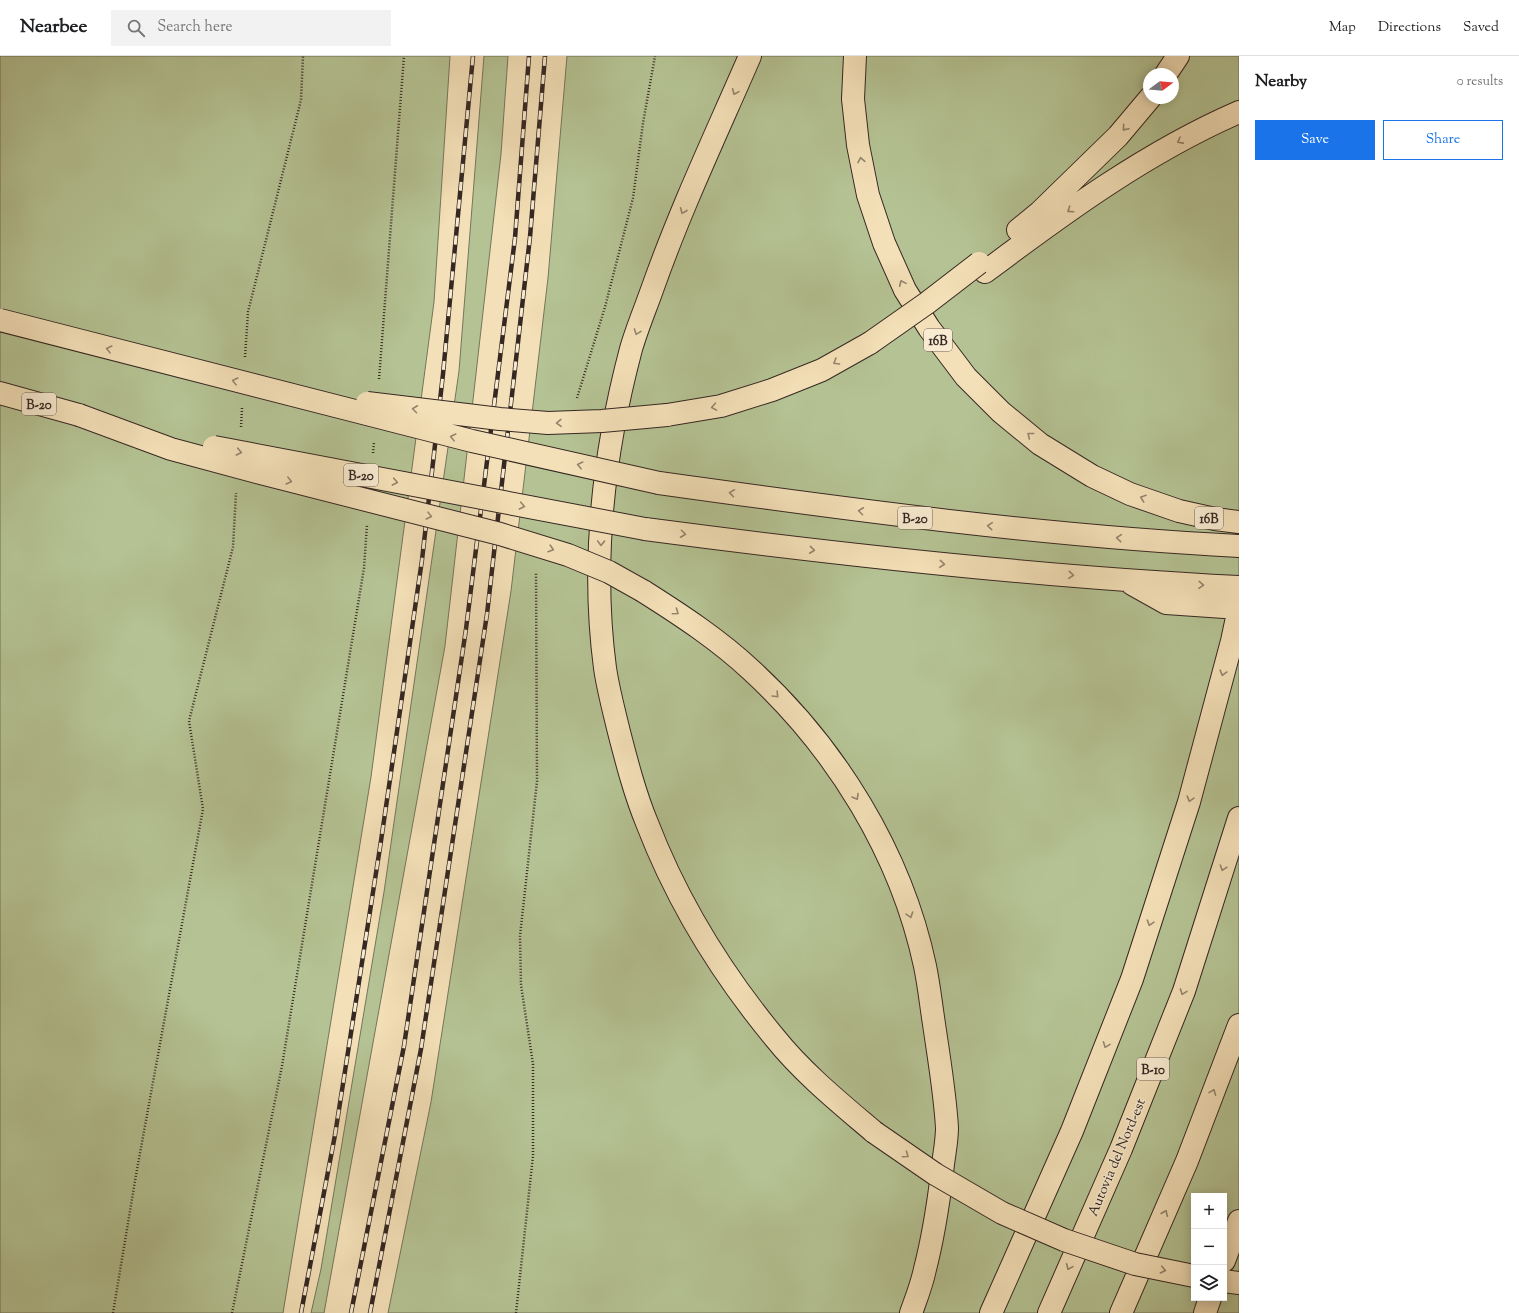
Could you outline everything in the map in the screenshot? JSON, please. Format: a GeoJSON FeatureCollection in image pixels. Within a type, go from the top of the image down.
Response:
{"type":"FeatureCollection","features":[{"type":"Feature","properties":{"kind":"highway"},"geometry":{"type":"LineString","coordinates":[[750,56],[689,195],[632,345],[619,400],[607,464],[599,596],[606,670],[624,754],[647,823],[676,887],[705,940],[739,991],[776,1040],[823,1088],[874,1132],[935,1174],[1009,1216],[1064,1240],[1135,1264],[1191,1275]]}},
{"type":"Feature","properties":{"kind":"highway","name":"16B"},"geometry":{"type":"LineString","coordinates":[[855,56],[854,100],[858,145],[868,195],[884,243],[905,290],[929,328],[966,377],[1001,412],[1040,444],[1092,476],[1130,494],[1179,511],[1215,519],[1239,522]]}},
{"type":"Feature","properties":{"kind":"highway"},"geometry":{"type":"LineString","coordinates":[[1170,68],[1178,56]]}},
{"type":"Feature","properties":{"kind":"highway"},"geometry":{"type":"LineString","coordinates":[[273,390],[500,419],[548,423],[602,421],[667,414],[721,406],[772,390],[822,370],[934,305],[982,267],[1048,205],[1118,136],[1145,104]]}},
{"type":"Feature","properties":{"kind":"highway"},"geometry":{"type":"LineString","coordinates":[[982,267],[1103,187],[1164,150],[1215,122],[1239,112]]}},
{"type":"Feature","properties":{"kind":"highway","name":"B-20"},"geometry":{"type":"LineString","coordinates":[[0,320],[472,441],[659,483],[935,520],[1172,543],[1239,546]]}},
{"type":"Feature","properties":{"kind":"highway","name":"B-20"},"geometry":{"type":"LineString","coordinates":[[0,393],[79,415],[223,449],[645,529],[923,563],[1126,580],[1165,593],[1239,587]]}},
{"type":"Feature","properties":{"kind":"highway"},"geometry":{"type":"LineString","coordinates":[[79,415],[186,453],[500,534],[568,555],[609,572],[643,591],[711,636],[751,670],[792,712],[822,746],[855,794],[882,844],[898,880],[917,936],[925,966],[942,1078],[947,1131],[936,1220],[925,1271],[911,1313]]}},
{"type":"Feature","properties":{"kind":"highway"},"geometry":{"type":"LineString","coordinates":[[991,1313],[1072,1130],[1132,979],[1189,802],[1232,641],[1239,608],[1165,593]]}},
{"type":"Feature","properties":{"kind":"highway","name":"Autovia del Nord-est"},"geometry":{"type":"LineString","coordinates":[[1049,1313],[1121,1149],[1184,991],[1239,818]]}},
{"type":"Feature","properties":{"kind":"highway"},"geometry":{"type":"LineString","coordinates":[[1121,1313],[1187,1161],[1239,1025]]}},
{"type":"Feature","properties":{"kind":"highway"},"geometry":{"type":"LineString","coordinates":[[1227,1253],[1239,1220]]}},
{"type":"Feature","properties":{"kind":"highway"},"geometry":{"type":"LineString","coordinates":[[1227,1281],[1239,1283]]}},
{"type":"Feature","properties":{"kind":"highway"},"geometry":{"type":"LineString","coordinates":[[1205,1313],[1209,1301]]}},
{"type":"Feature","properties":{"kind":"path"},"geometry":{"type":"LineString","coordinates":[[245,359],[248,312],[302,100],[303,56]]}},
{"type":"Feature","properties":{"kind":"path"},"geometry":{"type":"LineString","coordinates":[[379,379],[404,56]]}},
{"type":"Feature","properties":{"kind":"path"},"geometry":{"type":"LineString","coordinates":[[575,403],[604,306],[633,198],[643,123],[655,56]]}},
{"type":"Feature","properties":{"kind":"path"},"geometry":{"type":"LineString","coordinates":[[241,429],[242,406]]}},
{"type":"Feature","properties":{"kind":"path"},"geometry":{"type":"LineString","coordinates":[[373,458],[374,434]]}},
{"type":"Feature","properties":{"kind":"path"},"geometry":{"type":"LineString","coordinates":[[113,1313],[136,1175],[203,809],[189,722],[233,547],[236,492]]}},
{"type":"Feature","properties":{"kind":"path"},"geometry":{"type":"LineString","coordinates":[[232,1313],[282,1066],[364,568],[368,521]]}},
{"type":"Feature","properties":{"kind":"path"},"geometry":{"type":"LineString","coordinates":[[516,1313],[533,1156],[533,1064],[520,985],[520,936],[537,781],[536,568]]}},
{"type":"Feature","properties":{"kind":"green space"},"geometry":{"type":"Polygon","coordinates":[[[0,56],[450,56],[434,302],[371,777],[283,1313],[0,1313],[0,56]]]}},
{"type":"Feature","properties":{"kind":"green space"},"geometry":{"type":"Polygon","coordinates":[[[484,56],[508,56],[501,154],[445,646],[324,1313],[311,1313],[321,1269],[384,892],[459,371],[484,56]]]}},
{"type":"Feature","properties":{"kind":"green space"},"geometry":{"type":"Polygon","coordinates":[[[567,56],[1239,56],[1239,1313],[388,1313],[431,1102],[511,591],[548,278],[567,56]]]}},
{"type":"Feature","properties":{"kind":"railway"},"geometry":{"type":"LineString","coordinates":[[301,1313],[335,1135],[381,841],[422,560],[443,374],[473,56]]}},
{"type":"Feature","properties":{"kind":"railway"},"geometry":{"type":"LineString","coordinates":[[351,1313],[404,1046],[466,629],[515,238],[529,56]]}},
{"type":"Feature","properties":{"kind":"railway"},"geometry":{"type":"LineString","coordinates":[[370,1313],[421,1049],[487,614],[530,237],[545,56]]}}]}
